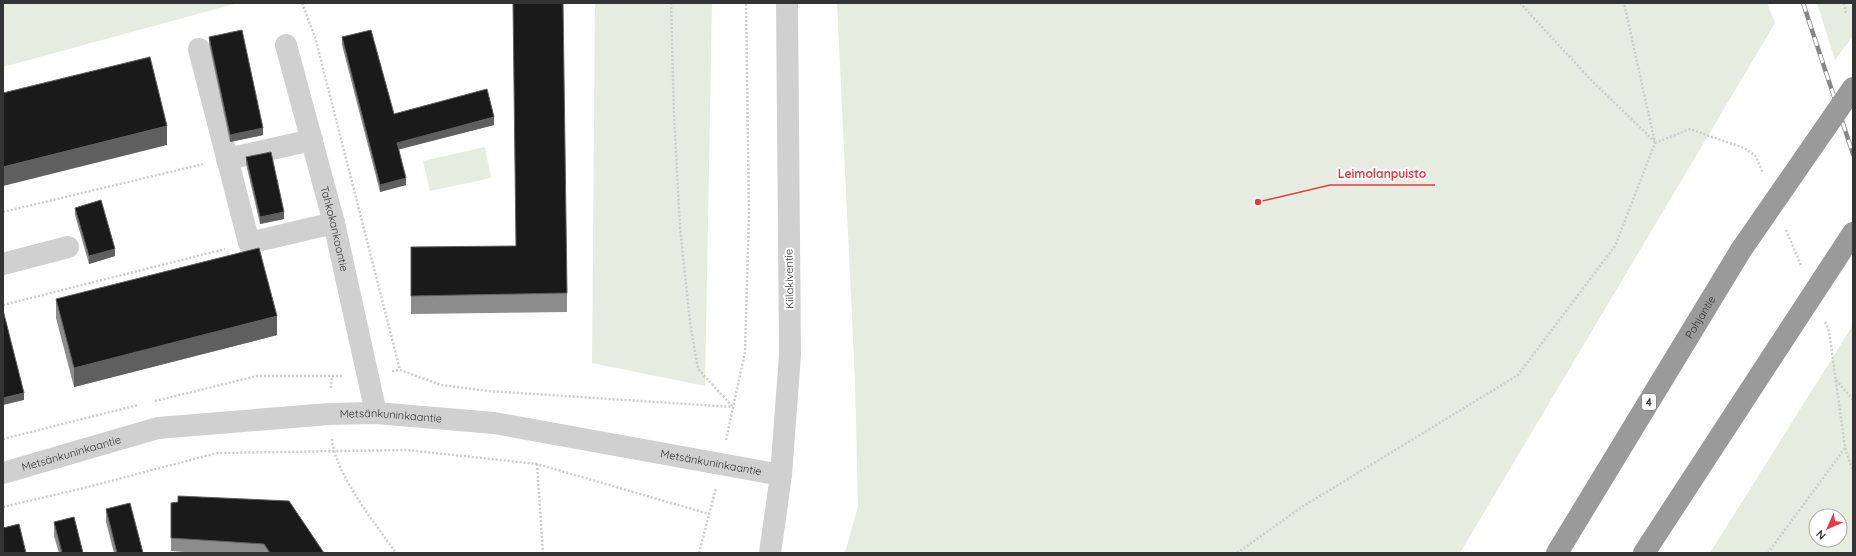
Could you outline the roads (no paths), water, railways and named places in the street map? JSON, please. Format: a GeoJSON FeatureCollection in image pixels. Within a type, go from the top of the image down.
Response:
{"type":"FeatureCollection","features":[{"type":"Feature","properties":{"kind":"highway","name":"Pohjantie"},"geometry":{"type":"LineString","coordinates":[[1557,553],[1741,250],[1853,88]]}},
{"type":"Feature","properties":{"kind":"highway"},"geometry":{"type":"LineString","coordinates":[[1644,553],[1853,233]]}},
{"type":"Feature","properties":{"kind":"street","name":"Kiilakiventie"},"geometry":{"type":"LineString","coordinates":[[770,553],[781,475],[790,355],[787,3]]}},
{"type":"Feature","properties":{"kind":"street","name":"Tahkokankaantie"},"geometry":{"type":"LineString","coordinates":[[286,45],[334,223],[376,413]]}},
{"type":"Feature","properties":{"kind":"street"},"geometry":{"type":"LineString","coordinates":[[199,49],[249,243],[334,223]]}},
{"type":"Feature","properties":{"kind":"street"},"geometry":{"type":"LineString","coordinates":[[227,158],[312,140]]}},
{"type":"Feature","properties":{"kind":"street"},"geometry":{"type":"LineString","coordinates":[[3,264],[68,247]]}},
{"type":"Feature","properties":{"kind":"street","name":"Metsänkuninkaantie"},"geometry":{"type":"LineString","coordinates":[[3,473],[158,428],[329,414],[376,413],[494,423],[781,475]]}},
{"type":"Feature","properties":{"kind":"railway"},"geometry":{"type":"LineString","coordinates":[[1803,3],[1853,154]]}},
{"type":"Feature","properties":{"kind":"place","name":"Leimolanpuisto"},"geometry":{"type":"Point","coordinates":[1258,202]}}]}
